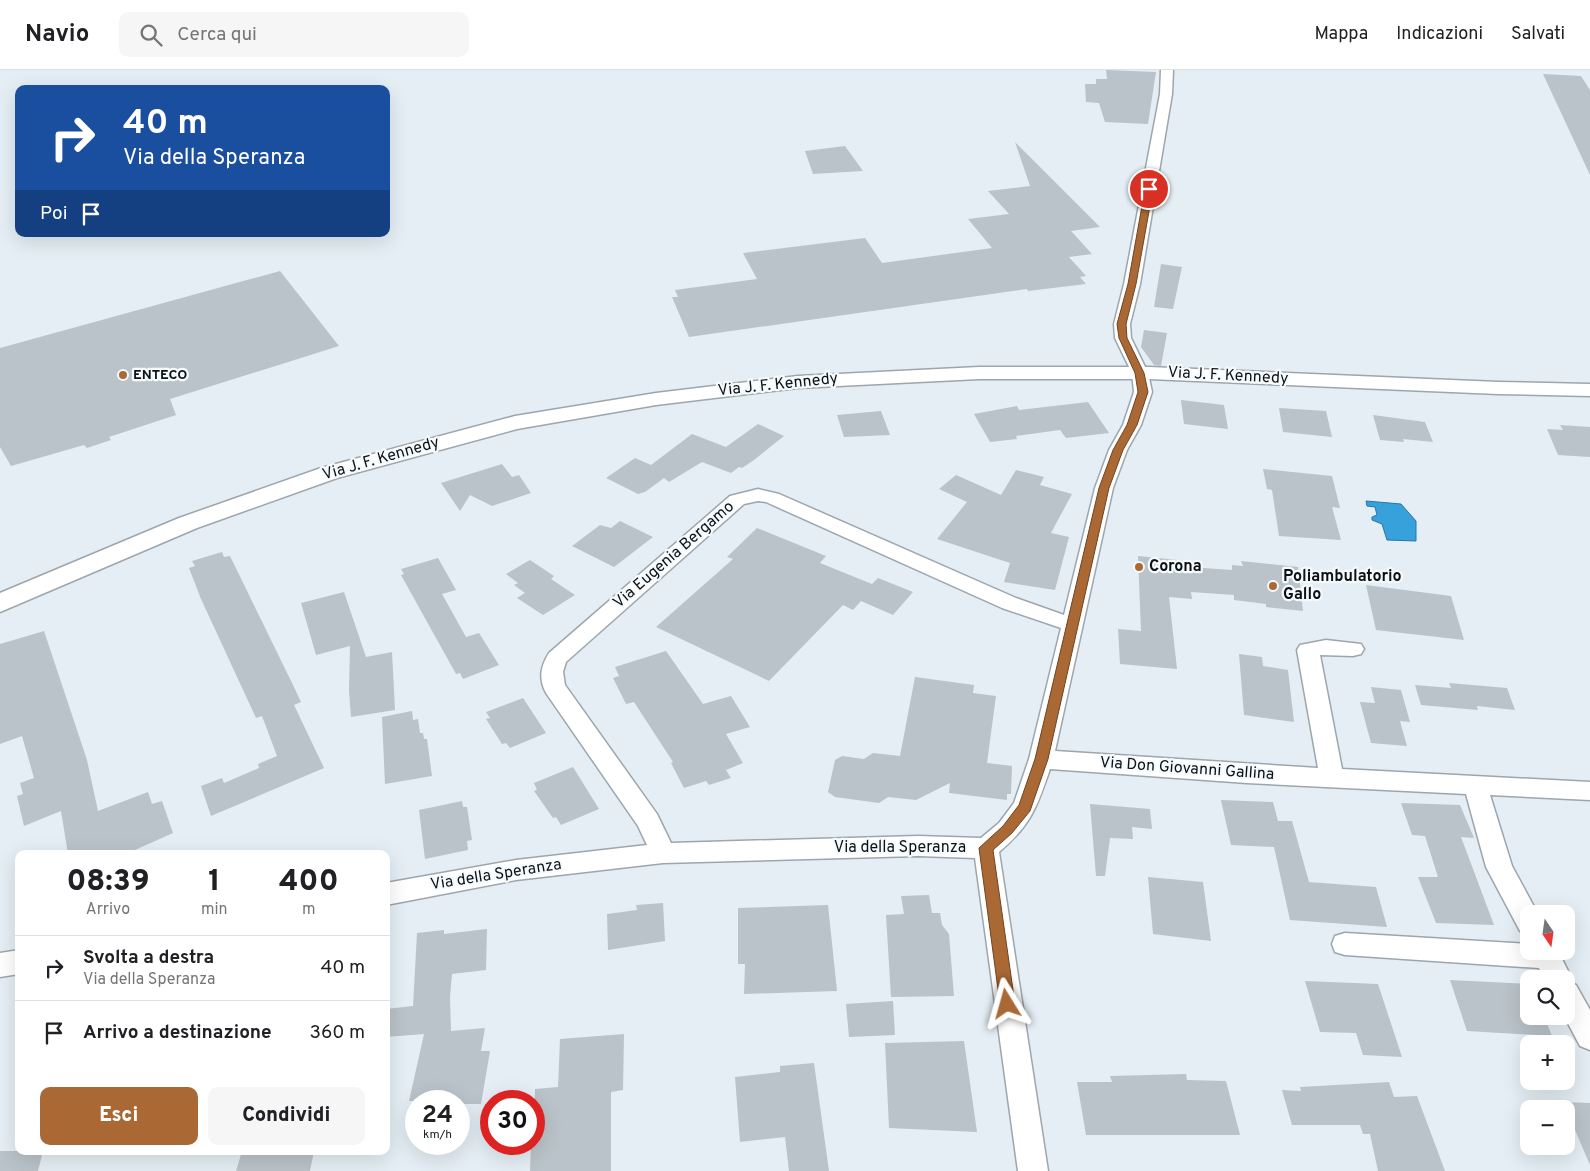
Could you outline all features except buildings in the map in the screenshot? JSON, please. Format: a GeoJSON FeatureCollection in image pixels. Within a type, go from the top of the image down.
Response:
{"type":"FeatureCollection","features":[{"type":"Feature","properties":{"kind":"street","name":"Via della Speranza"},"geometry":{"type":"LineString","coordinates":[[390,893],[516,870],[663,853],[918,846],[986,848],[1008,830],[1025,807],[1042,759],[1104,488],[1118,450],[1132,425],[1143,392],[1140,373],[1123,338],[1122,324],[1132,284],[1166,94],[1167,70]]}},
{"type":"Feature","properties":{"kind":"street","name":"Via J. F. Kennedy"},"geometry":{"type":"LineString","coordinates":[[0,603],[188,523],[319,476],[515,423],[656,399],[798,382],[979,373],[1140,373],[1590,390]]}},
{"type":"Feature","properties":{"kind":"street","name":"Via Eugenia Bergamo"},"geometry":{"type":"LineString","coordinates":[[663,853],[648,821],[554,687],[550,676],[557,658],[737,500],[758,495],[772,498],[1009,602],[1072,624]]}},
{"type":"Feature","properties":{"kind":"street"},"geometry":{"type":"LineString","coordinates":[[1332,778],[1308,650],[1326,647],[1353,648]]}},
{"type":"Feature","properties":{"kind":"street","name":"Via Don Giovanni Gallina"},"geometry":{"type":"LineString","coordinates":[[1042,759],[1332,778],[1590,791]]}},
{"type":"Feature","properties":{"kind":"street"},"geometry":{"type":"LineString","coordinates":[[1474,784],[1499,867],[1520,906]]}},
{"type":"Feature","properties":{"kind":"street"},"geometry":{"type":"LineString","coordinates":[[986,848],[1033,1171]]}},
{"type":"Feature","properties":{"kind":"street"},"geometry":{"type":"LineString","coordinates":[[1346,944],[1550,962]]}},
{"type":"Feature","properties":{"kind":"street"},"geometry":{"type":"LineString","coordinates":[[0,965],[15,963]]}},
{"type":"Feature","properties":{"kind":"street"},"geometry":{"type":"LineString","coordinates":[[1575,1010],[1590,1038]]}},
{"type":"Feature","properties":{"kind":"water"},"geometry":{"type":"Polygon","coordinates":[[[1366,501],[1401,504],[1416,521],[1416,541],[1387,540],[1382,524],[1372,520],[1372,517],[1377,515],[1375,507],[1367,506],[1366,501]]]}},
{"type":"Feature","properties":{"kind":"place","name":"ENTECO"},"geometry":{"type":"Point","coordinates":[123,375]}},
{"type":"Feature","properties":{"kind":"place","name":"Corona"},"geometry":{"type":"Point","coordinates":[1139,567]}},
{"type":"Feature","properties":{"kind":"place","name":"Poliambulatorio Gallo"},"geometry":{"type":"Point","coordinates":[1273,586]}},
{"type":"Feature","properties":{"kind":"route"},"geometry":{"type":"LineString","coordinates":[[1007,1004],[986,848],[1008,830],[1025,807],[1042,759],[1050,716],[1104,488],[1118,450],[1132,425],[1143,392],[1140,373],[1123,338],[1122,324],[1132,284],[1149,189]]}}]}
